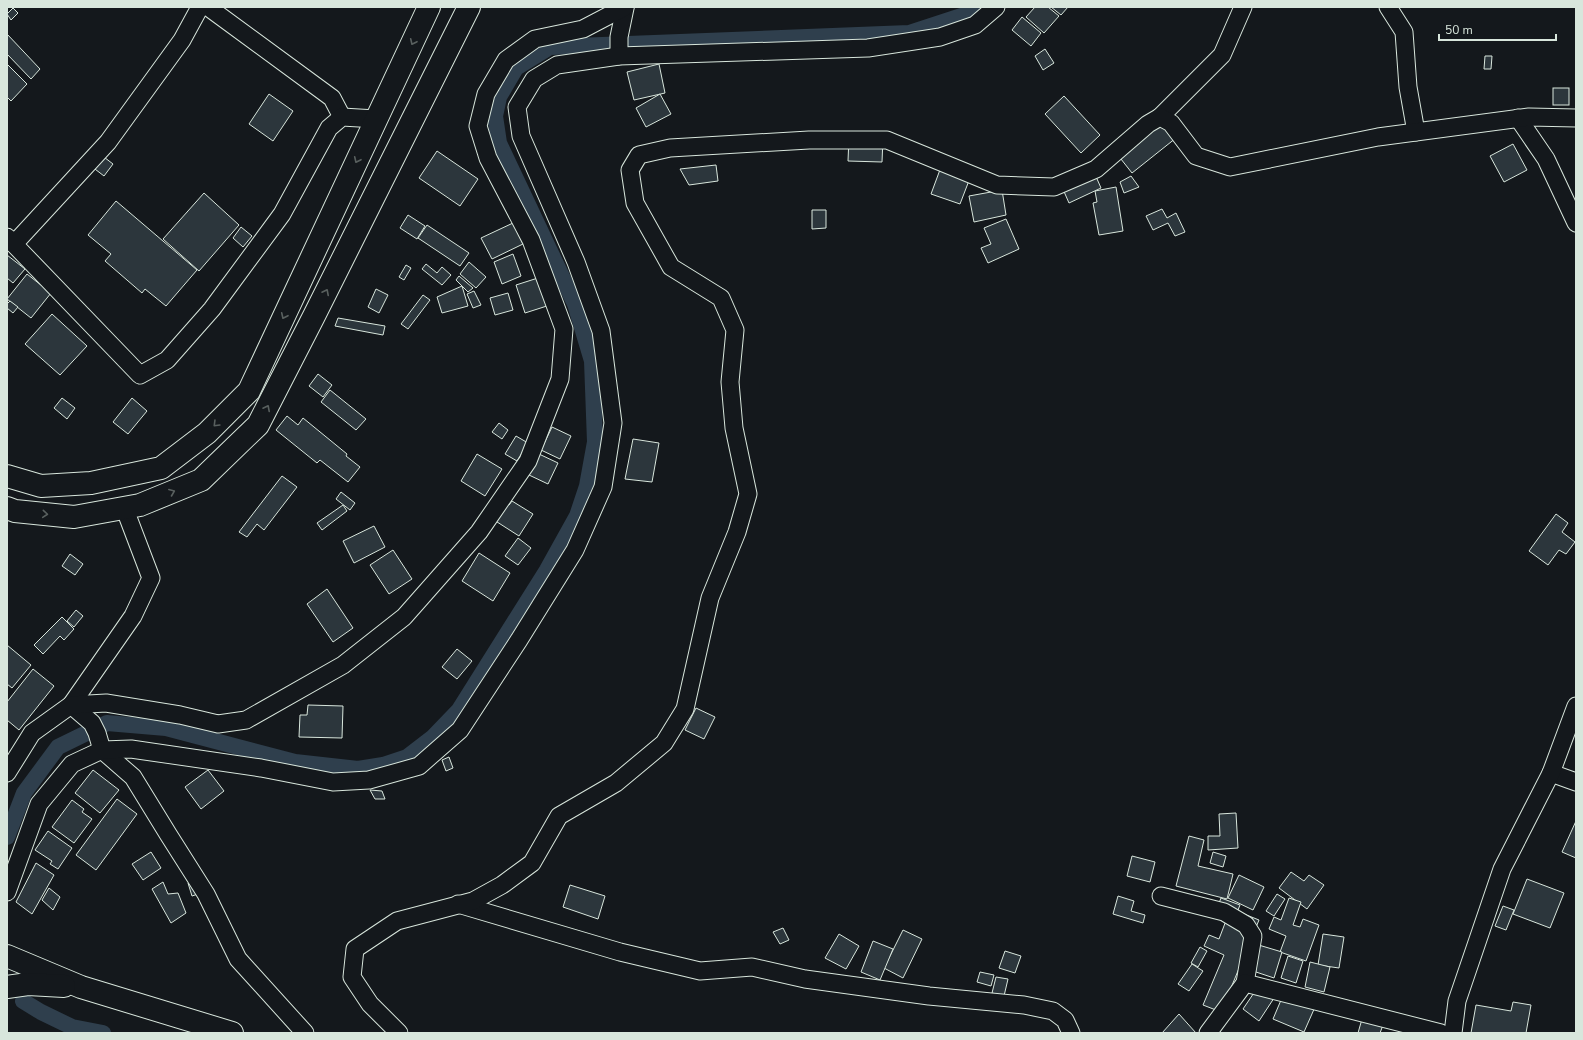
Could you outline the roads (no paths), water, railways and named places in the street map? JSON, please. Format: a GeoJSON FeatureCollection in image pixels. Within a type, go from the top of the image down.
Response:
{"type":"FeatureCollection","features":[{"type":"Feature","properties":{"kind":"main road"},"geometry":{"type":"LineString","coordinates":[[7,476],[41,486],[91,483],[161,468],[207,433],[249,391],[429,7]]}},
{"type":"Feature","properties":{"kind":"main road"},"geometry":{"type":"LineString","coordinates":[[7,508],[15,511],[74,517],[140,505],[201,480],[258,425],[469,7]]}},
{"type":"Feature","properties":{"kind":"main road"},"geometry":{"type":"LineString","coordinates":[[7,956],[81,988],[232,1033]]}},
{"type":"Feature","properties":{"kind":"main road"},"geometry":{"type":"LineString","coordinates":[[7,987],[28,984],[81,988]]}},
{"type":"Feature","properties":{"kind":"street"},"geometry":{"type":"LineString","coordinates":[[200,7],[182,40],[108,142],[11,240],[140,375],[167,360],[212,309],[282,214],[329,128],[342,117],[376,119]]}},
{"type":"Feature","properties":{"kind":"street"},"geometry":{"type":"LineString","coordinates":[[208,7],[332,98],[342,117]]}},
{"type":"Feature","properties":{"kind":"street"},"geometry":{"type":"LineString","coordinates":[[71,705],[106,703],[180,715],[218,724],[246,720],[343,665],[404,617],[480,532],[528,461],[560,379],[564,329],[531,240],[488,158],[478,126],[486,94],[506,60],[535,39],[583,29],[625,7]]}},
{"type":"Feature","properties":{"kind":"street"},"geometry":{"type":"LineString","coordinates":[[619,48],[625,7]]}},
{"type":"Feature","properties":{"kind":"street"},"geometry":{"type":"LineString","coordinates":[[7,892],[39,804],[72,764],[102,750],[131,749],[261,768],[333,782],[369,780],[419,766],[460,730],[519,640],[576,550],[602,487],[613,423],[601,331],[576,262],[521,136],[517,107],[534,79],[557,66],[619,48],[868,48],[940,37],[975,25],[996,7]]}},
{"type":"Feature","properties":{"kind":"street"},"geometry":{"type":"LineString","coordinates":[[399,1033],[370,1004],[352,977],[355,949],[397,921],[473,900],[502,886],[532,863],[559,816],[616,783],[664,743],[685,710],[710,598],[737,532],[748,494],[734,428],[730,382],[735,330],[722,298],[671,267],[635,203],[630,170],[639,155],[670,148],[809,140],[887,140],[997,185],[1054,187],[1096,169],[1148,124],[1160,117],[1222,55],[1243,7]]}},
{"type":"Feature","properties":{"kind":"street"},"geometry":{"type":"LineString","coordinates":[[1388,7],[1404,32],[1408,87],[1416,132]]}},
{"type":"Feature","properties":{"kind":"street"},"geometry":{"type":"LineString","coordinates":[[1160,117],[1171,123],[1196,156],[1230,167],[1378,137],[1518,118],[1576,118]]}},
{"type":"Feature","properties":{"kind":"street"},"geometry":{"type":"LineString","coordinates":[[1518,118],[1546,159],[1576,223]]}},
{"type":"Feature","properties":{"kind":"street"},"geometry":{"type":"LineString","coordinates":[[7,773],[32,733],[71,705],[133,616],[151,578],[124,508]]}},
{"type":"Feature","properties":{"kind":"street"},"geometry":{"type":"LineString","coordinates":[[71,705],[94,728],[102,750],[133,777],[206,894],[238,959],[305,1033]]}},
{"type":"Feature","properties":{"kind":"street"},"geometry":{"type":"LineString","coordinates":[[1453,1033],[1457,1001],[1502,868],[1551,773],[1576,706]]}},
{"type":"Feature","properties":{"kind":"street"},"geometry":{"type":"LineString","coordinates":[[1551,773],[1576,782]]}},
{"type":"Feature","properties":{"kind":"street"},"geometry":{"type":"LineString","coordinates":[[1161,896],[1224,912],[1246,925],[1253,936],[1245,983],[1208,1033]]}},
{"type":"Feature","properties":{"kind":"street"},"geometry":{"type":"LineString","coordinates":[[458,904],[620,952],[700,971],[752,967],[805,979],[929,996],[1024,1006],[1052,1011],[1065,1020],[1072,1033]]}},
{"type":"Feature","properties":{"kind":"street"},"geometry":{"type":"LineString","coordinates":[[1245,983],[1441,1033]]}},
{"type":"Feature","properties":{"kind":"waterway"},"geometry":{"type":"LineString","coordinates":[[7,837],[24,793],[58,747],[107,723],[166,728],[295,762],[358,769],[383,765],[407,757],[433,737],[459,710],[547,570],[577,516],[587,486],[595,442],[592,361],[575,304],[499,143],[495,116],[499,97],[516,68],[550,47],[909,33],[967,14],[975,7]]}},
{"type":"Feature","properties":{"kind":"waterway"},"geometry":{"type":"LineString","coordinates":[[23,1001],[41,1012],[72,1027],[103,1033]]}}]}
